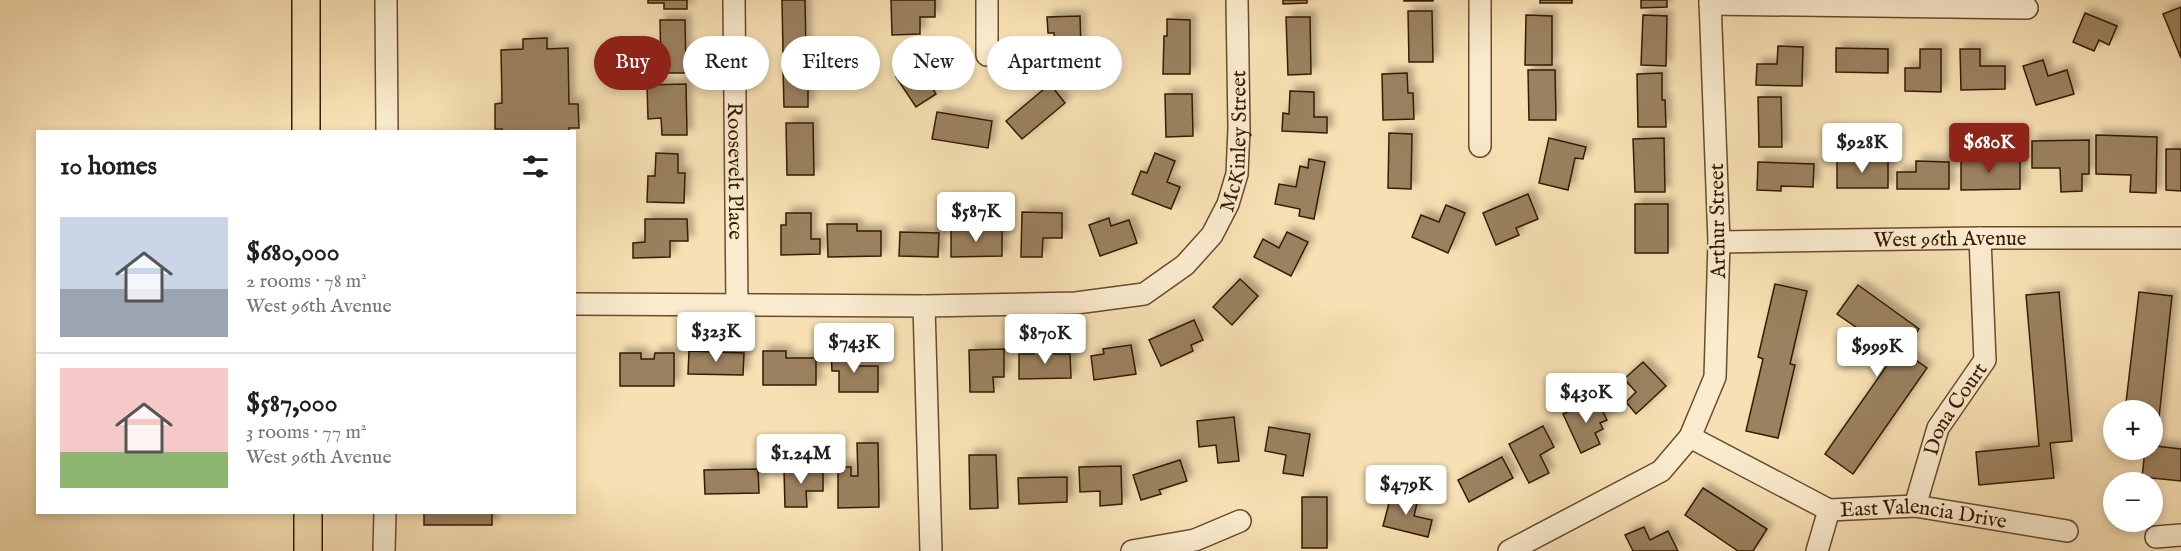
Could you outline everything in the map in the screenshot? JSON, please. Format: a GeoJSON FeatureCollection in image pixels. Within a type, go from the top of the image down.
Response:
{"type":"FeatureCollection","features":[{"type":"Feature","properties":{"kind":"main road"},"geometry":{"type":"LineString","coordinates":[[306,0],[306,130]]}},
{"type":"Feature","properties":{"kind":"main road"},"geometry":{"type":"LineString","coordinates":[[308,514],[308,551]]}},
{"type":"Feature","properties":{"kind":"street"},"geometry":{"type":"LineString","coordinates":[[387,0],[387,130]]}},
{"type":"Feature","properties":{"kind":"street","name":"Roosevelt Place"},"geometry":{"type":"LineString","coordinates":[[734,0],[737,306]]}},
{"type":"Feature","properties":{"kind":"street"},"geometry":{"type":"LineString","coordinates":[[987,0],[987,36]]}},
{"type":"Feature","properties":{"kind":"street","name":"McKinley Street"},"geometry":{"type":"LineString","coordinates":[[924,306],[1076,303],[1144,294],[1185,265],[1212,235],[1228,204],[1237,174],[1239,129],[1237,0]]}},
{"type":"Feature","properties":{"kind":"street"},"geometry":{"type":"LineString","coordinates":[[1480,0],[1480,146]]}},
{"type":"Feature","properties":{"kind":"street"},"geometry":{"type":"LineString","coordinates":[[1710,2],[2027,8]]}},
{"type":"Feature","properties":{"kind":"street","name":"Arthur Street"},"geometry":{"type":"LineString","coordinates":[[1690,437],[1715,377],[1719,242],[1710,2]]}},
{"type":"Feature","properties":{"kind":"street","name":"Dona Court"},"geometry":{"type":"LineString","coordinates":[[1916,506],[1938,428],[1985,360],[1980,238]]}},
{"type":"Feature","properties":{"kind":"street","name":"West 96th Avenue"},"geometry":{"type":"LineString","coordinates":[[1719,242],[2181,238]]}},
{"type":"Feature","properties":{"kind":"street"},"geometry":{"type":"LineString","coordinates":[[576,304],[924,306],[931,551]]}},
{"type":"Feature","properties":{"kind":"street"},"geometry":{"type":"LineString","coordinates":[[1509,551],[1660,471],[1690,437]]}},
{"type":"Feature","properties":{"kind":"street","name":"East Valencia Drive"},"geometry":{"type":"LineString","coordinates":[[1690,437],[1829,510],[1916,506],[2067,531]]}},
{"type":"Feature","properties":{"kind":"street"},"geometry":{"type":"LineString","coordinates":[[1817,551],[1829,510]]}},
{"type":"Feature","properties":{"kind":"street"},"geometry":{"type":"LineString","coordinates":[[384,551],[385,514]]}},
{"type":"Feature","properties":{"kind":"street"},"geometry":{"type":"LineString","coordinates":[[1132,551],[1195,540],[1240,521]]}},
{"type":"Feature","properties":{"kind":"street"},"geometry":{"type":"LineString","coordinates":[[2156,537],[2181,535]]}},
{"type":"Feature","properties":{"kind":"building"},"geometry":{"type":"Polygon","coordinates":[[[648,0],[687,0],[687,9],[664,9],[664,3],[648,3],[648,0]]]}},
{"type":"Feature","properties":{"kind":"building"},"geometry":{"type":"Polygon","coordinates":[[[782,0],[805,0],[806,36],[783,36],[782,0]]]}},
{"type":"Feature","properties":{"kind":"building"},"geometry":{"type":"Polygon","coordinates":[[[891,0],[935,0],[935,17],[920,17],[920,34],[892,35],[891,0]]]}},
{"type":"Feature","properties":{"kind":"building"},"geometry":{"type":"Polygon","coordinates":[[[1283,0],[1307,0],[1307,3],[1283,4],[1283,0]]]}},
{"type":"Feature","properties":{"kind":"building"},"geometry":{"type":"Polygon","coordinates":[[[1433,0],[1433,1],[1404,1],[1433,0]]]}},
{"type":"Feature","properties":{"kind":"building"},"geometry":{"type":"Polygon","coordinates":[[[1540,0],[1572,0],[1572,3],[1540,3],[1540,0]]]}},
{"type":"Feature","properties":{"kind":"building"},"geometry":{"type":"Polygon","coordinates":[[[1641,0],[1667,0],[1667,7],[1641,8],[1641,0]]]}},
{"type":"Feature","properties":{"kind":"building"},"geometry":{"type":"Polygon","coordinates":[[[2181,7],[2181,58],[2163,14],[2181,7]]]}},
{"type":"Feature","properties":{"kind":"building"},"geometry":{"type":"Polygon","coordinates":[[[1408,11],[1432,11],[1433,62],[1409,62],[1408,11]]]}},
{"type":"Feature","properties":{"kind":"building"},"geometry":{"type":"Polygon","coordinates":[[[2085,13],[2117,26],[2109,45],[2099,40],[2094,51],[2073,42],[2085,13]]]}},
{"type":"Feature","properties":{"kind":"building"},"geometry":{"type":"Polygon","coordinates":[[[1526,15],[1552,16],[1552,65],[1525,65],[1526,15]]]}},
{"type":"Feature","properties":{"kind":"building"},"geometry":{"type":"Polygon","coordinates":[[[1643,15],[1667,16],[1666,66],[1641,65],[1643,15]]]}},
{"type":"Feature","properties":{"kind":"building"},"geometry":{"type":"Polygon","coordinates":[[[1080,16],[1081,36],[1054,36],[1054,33],[1048,33],[1047,17],[1080,16]]]}},
{"type":"Feature","properties":{"kind":"building"},"geometry":{"type":"Polygon","coordinates":[[[1286,17],[1310,17],[1311,74],[1288,75],[1286,17]]]}},
{"type":"Feature","properties":{"kind":"building"},"geometry":{"type":"Polygon","coordinates":[[[1167,19],[1190,20],[1190,74],[1163,74],[1167,19]]]}},
{"type":"Feature","properties":{"kind":"building"},"geometry":{"type":"Polygon","coordinates":[[[660,20],[685,20],[683,73],[671,73],[671,36],[660,36],[660,20]]]}},
{"type":"Feature","properties":{"kind":"building"},"geometry":{"type":"Polygon","coordinates":[[[547,38],[547,49],[568,48],[569,104],[578,104],[579,128],[569,128],[569,130],[495,129],[495,104],[502,103],[501,50],[523,49],[523,39],[547,38]]]}},
{"type":"Feature","properties":{"kind":"building"},"geometry":{"type":"Polygon","coordinates":[[[1778,46],[1803,47],[1802,86],[1756,85],[1757,64],[1777,64],[1778,46]]]}},
{"type":"Feature","properties":{"kind":"building"},"geometry":{"type":"Polygon","coordinates":[[[1836,48],[1888,49],[1888,73],[1836,72],[1836,48]]]}},
{"type":"Feature","properties":{"kind":"building"},"geometry":{"type":"Polygon","coordinates":[[[1920,49],[1941,49],[1941,92],[1905,91],[1905,68],[1920,68],[1920,49]]]}},
{"type":"Feature","properties":{"kind":"building"},"geometry":{"type":"Polygon","coordinates":[[[1960,49],[1980,49],[1980,66],[2005,66],[2005,89],[1961,90],[1960,49]]]}},
{"type":"Feature","properties":{"kind":"building"},"geometry":{"type":"Polygon","coordinates":[[[2043,60],[2048,76],[2067,70],[2074,94],[2036,105],[2023,66],[2043,60]]]}},
{"type":"Feature","properties":{"kind":"building"},"geometry":{"type":"Polygon","coordinates":[[[1528,70],[1555,70],[1556,120],[1529,120],[1528,70]]]}},
{"type":"Feature","properties":{"kind":"building"},"geometry":{"type":"Polygon","coordinates":[[[1407,73],[1408,93],[1413,93],[1414,119],[1383,120],[1382,74],[1407,73]]]}},
{"type":"Feature","properties":{"kind":"building"},"geometry":{"type":"Polygon","coordinates":[[[1662,73],[1662,100],[1665,100],[1666,127],[1638,127],[1637,74],[1662,73]]]}},
{"type":"Feature","properties":{"kind":"building"},"geometry":{"type":"Polygon","coordinates":[[[671,84],[683,84],[683,90],[686,90],[687,135],[662,135],[661,118],[648,119],[647,90],[671,90],[671,84]]]}},
{"type":"Feature","properties":{"kind":"building"},"geometry":{"type":"Polygon","coordinates":[[[784,90],[808,90],[808,107],[784,107],[784,90]]]}},
{"type":"Feature","properties":{"kind":"building"},"geometry":{"type":"Polygon","coordinates":[[[905,90],[934,90],[936,94],[916,107],[905,90]]]}},
{"type":"Feature","properties":{"kind":"building"},"geometry":{"type":"Polygon","coordinates":[[[1043,90],[1055,90],[1065,103],[1022,139],[1006,121],[1043,90]]]}},
{"type":"Feature","properties":{"kind":"building"},"geometry":{"type":"Polygon","coordinates":[[[1290,91],[1314,92],[1314,117],[1327,117],[1327,133],[1282,131],[1283,113],[1289,114],[1290,91]]]}},
{"type":"Feature","properties":{"kind":"building"},"geometry":{"type":"Polygon","coordinates":[[[1165,94],[1192,94],[1193,136],[1166,137],[1165,94]]]}},
{"type":"Feature","properties":{"kind":"building"},"geometry":{"type":"Polygon","coordinates":[[[1758,97],[1781,97],[1782,147],[1759,147],[1758,97]]]}},
{"type":"Feature","properties":{"kind":"building"},"geometry":{"type":"Polygon","coordinates":[[[937,112],[992,121],[988,148],[932,139],[937,112]]]}},
{"type":"Feature","properties":{"kind":"building"},"geometry":{"type":"Polygon","coordinates":[[[786,123],[813,123],[814,175],[787,175],[786,123]]]}},
{"type":"Feature","properties":{"kind":"building"},"geometry":{"type":"Polygon","coordinates":[[[1389,133],[1412,134],[1411,189],[1388,188],[1389,133]]]}},
{"type":"Feature","properties":{"kind":"building"},"geometry":{"type":"Polygon","coordinates":[[[2096,135],[2157,137],[2156,193],[2130,192],[2131,175],[2096,174],[2096,135]]]}},
{"type":"Feature","properties":{"kind":"building"},"geometry":{"type":"Polygon","coordinates":[[[1549,138],[1586,147],[1583,159],[1575,158],[1568,190],[1539,183],[1549,138]]]}},
{"type":"Feature","properties":{"kind":"building"},"geometry":{"type":"Polygon","coordinates":[[[1664,138],[1665,192],[1635,192],[1633,139],[1664,138]]]}},
{"type":"Feature","properties":{"kind":"building"},"geometry":{"type":"Polygon","coordinates":[[[2089,140],[2089,174],[2082,174],[2082,191],[2061,192],[2060,168],[2032,168],[2032,141],[2089,140]]]}},
{"type":"Feature","properties":{"kind":"building"},"geometry":{"type":"Polygon","coordinates":[[[2166,149],[2181,149],[2181,191],[2166,190],[2166,149]]]}},
{"type":"Feature","properties":{"kind":"building"},"geometry":{"type":"Polygon","coordinates":[[[656,153],[678,154],[678,173],[685,173],[684,203],[647,202],[648,176],[655,176],[656,153]]]}},
{"type":"Feature","properties":{"kind":"building"},"geometry":{"type":"Polygon","coordinates":[[[1155,153],[1175,161],[1167,182],[1180,187],[1171,209],[1132,194],[1141,171],[1147,173],[1155,153]]]}},
{"type":"Feature","properties":{"kind":"building"},"geometry":{"type":"Polygon","coordinates":[[[1961,153],[1978,153],[1978,161],[2020,161],[2020,189],[1961,190],[1961,153]]]}},
{"type":"Feature","properties":{"kind":"building"},"geometry":{"type":"Polygon","coordinates":[[[1309,159],[1325,162],[1314,219],[1299,216],[1300,209],[1275,204],[1279,184],[1296,187],[1300,166],[1308,168],[1309,159]]]}},
{"type":"Feature","properties":{"kind":"building"},"geometry":{"type":"Polygon","coordinates":[[[1837,160],[1888,160],[1888,188],[1837,188],[1837,160]]]}},
{"type":"Feature","properties":{"kind":"building"},"geometry":{"type":"Polygon","coordinates":[[[1916,161],[1949,162],[1949,189],[1897,189],[1897,172],[1916,172],[1916,161]]]}},
{"type":"Feature","properties":{"kind":"building"},"geometry":{"type":"Polygon","coordinates":[[[1758,162],[1814,164],[1813,187],[1781,186],[1781,191],[1757,190],[1758,162]]]}},
{"type":"Feature","properties":{"kind":"building"},"geometry":{"type":"Polygon","coordinates":[[[1528,194],[1538,219],[1516,228],[1519,235],[1496,245],[1483,213],[1528,194]]]}},
{"type":"Feature","properties":{"kind":"building"},"geometry":{"type":"Polygon","coordinates":[[[1635,204],[1668,204],[1668,253],[1635,253],[1635,204]]]}},
{"type":"Feature","properties":{"kind":"building"},"geometry":{"type":"Polygon","coordinates":[[[1446,205],[1465,213],[1448,253],[1412,237],[1421,215],[1439,222],[1446,205]]]}},
{"type":"Feature","properties":{"kind":"building"},"geometry":{"type":"Polygon","coordinates":[[[1022,212],[1062,213],[1062,238],[1043,238],[1042,257],[1021,257],[1022,212]]]}},
{"type":"Feature","properties":{"kind":"building"},"geometry":{"type":"Polygon","coordinates":[[[786,213],[811,213],[811,239],[820,239],[820,254],[781,255],[781,225],[786,225],[786,213]]]}},
{"type":"Feature","properties":{"kind":"building"},"geometry":{"type":"Polygon","coordinates":[[[1109,218],[1111,226],[1129,220],[1137,243],[1100,256],[1089,225],[1109,218]]]}},
{"type":"Feature","properties":{"kind":"building"},"geometry":{"type":"Polygon","coordinates":[[[645,219],[687,219],[688,241],[670,241],[670,257],[633,258],[633,243],[645,242],[645,219]]]}},
{"type":"Feature","properties":{"kind":"building"},"geometry":{"type":"Polygon","coordinates":[[[827,224],[857,224],[857,231],[881,231],[881,256],[828,257],[827,224]]]}},
{"type":"Feature","properties":{"kind":"building"},"geometry":{"type":"Polygon","coordinates":[[[1002,229],[1002,256],[951,257],[951,230],[1002,229]]]}},
{"type":"Feature","properties":{"kind":"building"},"geometry":{"type":"Polygon","coordinates":[[[900,232],[939,233],[938,257],[899,256],[900,232]]]}},
{"type":"Feature","properties":{"kind":"building"},"geometry":{"type":"Polygon","coordinates":[[[1287,232],[1308,242],[1291,276],[1254,257],[1263,239],[1279,248],[1287,232]]]}},
{"type":"Feature","properties":{"kind":"building"},"geometry":{"type":"Polygon","coordinates":[[[1240,279],[1258,296],[1232,325],[1213,307],[1240,279]]]}},
{"type":"Feature","properties":{"kind":"building"},"geometry":{"type":"Polygon","coordinates":[[[1775,284],[1807,291],[1790,364],[1795,365],[1778,438],[1746,431],[1763,359],[1758,357],[1775,284]]]}},
{"type":"Feature","properties":{"kind":"building"},"geometry":{"type":"Polygon","coordinates":[[[1858,285],[1919,329],[1903,351],[1927,368],[1853,474],[1825,454],[1895,354],[1837,314],[1858,285]]]}},
{"type":"Feature","properties":{"kind":"building"},"geometry":{"type":"Polygon","coordinates":[[[2059,292],[2072,441],[2050,443],[2054,478],[1979,485],[1976,452],[2039,446],[2026,295],[2059,292]]]}},
{"type":"Feature","properties":{"kind":"building"},"geometry":{"type":"Polygon","coordinates":[[[2139,292],[2172,296],[2161,400],[2126,400],[2139,292]]]}},
{"type":"Feature","properties":{"kind":"building"},"geometry":{"type":"Polygon","coordinates":[[[1194,320],[1203,340],[1191,345],[1193,351],[1161,366],[1149,340],[1194,320]]]}},
{"type":"Feature","properties":{"kind":"building"},"geometry":{"type":"Polygon","coordinates":[[[1131,345],[1136,374],[1094,380],[1091,356],[1104,354],[1103,349],[1131,345]]]}},
{"type":"Feature","properties":{"kind":"building"},"geometry":{"type":"Polygon","coordinates":[[[1004,349],[1004,377],[993,377],[994,392],[970,392],[969,350],[1004,349]]]}},
{"type":"Feature","properties":{"kind":"building"},"geometry":{"type":"Polygon","coordinates":[[[1034,349],[1054,349],[1054,354],[1070,354],[1071,378],[1019,379],[1019,354],[1034,354],[1034,349]]]}},
{"type":"Feature","properties":{"kind":"building"},"geometry":{"type":"Polygon","coordinates":[[[689,351],[744,353],[743,375],[688,374],[689,351]]]}},
{"type":"Feature","properties":{"kind":"building"},"geometry":{"type":"Polygon","coordinates":[[[763,351],[786,351],[786,358],[816,358],[816,385],[763,385],[763,351]]]}},
{"type":"Feature","properties":{"kind":"building"},"geometry":{"type":"Polygon","coordinates":[[[831,351],[853,351],[853,366],[878,366],[878,392],[839,392],[839,371],[832,371],[831,351]]]}},
{"type":"Feature","properties":{"kind":"building"},"geometry":{"type":"Polygon","coordinates":[[[620,353],[641,353],[641,359],[654,359],[655,353],[674,353],[674,386],[620,386],[620,353]]]}},
{"type":"Feature","properties":{"kind":"building"},"geometry":{"type":"Polygon","coordinates":[[[1643,362],[1666,386],[1636,414],[1626,402],[1636,392],[1624,379],[1643,362]]]}},
{"type":"Feature","properties":{"kind":"building"},"geometry":{"type":"Polygon","coordinates":[[[1597,399],[1607,420],[1600,423],[1603,429],[1595,433],[1600,444],[1581,453],[1563,414],[1597,399]]]}},
{"type":"Feature","properties":{"kind":"building"},"geometry":{"type":"Polygon","coordinates":[[[1234,417],[1239,461],[1218,463],[1216,445],[1199,447],[1197,421],[1234,417]]]}},
{"type":"Feature","properties":{"kind":"building"},"geometry":{"type":"Polygon","coordinates":[[[1543,426],[1554,447],[1540,455],[1549,473],[1529,483],[1509,444],[1543,426]]]}},
{"type":"Feature","properties":{"kind":"building"},"geometry":{"type":"Polygon","coordinates":[[[1269,427],[1310,434],[1303,476],[1283,473],[1286,455],[1265,451],[1269,427]]]}},
{"type":"Feature","properties":{"kind":"building"},"geometry":{"type":"Polygon","coordinates":[[[857,443],[878,443],[879,507],[838,508],[838,467],[851,467],[851,476],[858,476],[857,443]]]}},
{"type":"Feature","properties":{"kind":"building"},"geometry":{"type":"Polygon","coordinates":[[[2163,447],[2181,449],[2181,481],[2163,479],[2163,472],[2143,472],[2144,460],[2163,460],[2163,447]]]}},
{"type":"Feature","properties":{"kind":"building"},"geometry":{"type":"Polygon","coordinates":[[[969,455],[996,455],[998,508],[970,509],[969,455]]]}},
{"type":"Feature","properties":{"kind":"building"},"geometry":{"type":"Polygon","coordinates":[[[1502,457],[1513,478],[1469,502],[1458,480],[1502,457]]]}},
{"type":"Feature","properties":{"kind":"building"},"geometry":{"type":"Polygon","coordinates":[[[1180,460],[1187,481],[1159,490],[1161,494],[1141,500],[1133,475],[1180,460]]]}},
{"type":"Feature","properties":{"kind":"building"},"geometry":{"type":"Polygon","coordinates":[[[1121,466],[1122,504],[1100,506],[1100,491],[1080,492],[1079,467],[1121,466]]]}},
{"type":"Feature","properties":{"kind":"building"},"geometry":{"type":"Polygon","coordinates":[[[758,469],[759,493],[705,494],[704,470],[758,469]]]}},
{"type":"Feature","properties":{"kind":"building"},"geometry":{"type":"Polygon","coordinates":[[[784,469],[823,469],[823,491],[806,491],[807,507],[785,507],[784,469]]]}},
{"type":"Feature","properties":{"kind":"building"},"geometry":{"type":"Polygon","coordinates":[[[1067,477],[1067,502],[1019,504],[1018,478],[1067,477]]]}},
{"type":"Feature","properties":{"kind":"building"},"geometry":{"type":"Polygon","coordinates":[[[1703,488],[1767,529],[1753,551],[1738,551],[1685,515],[1703,488]]]}},
{"type":"Feature","properties":{"kind":"building"},"geometry":{"type":"Polygon","coordinates":[[[1392,492],[1418,499],[1414,516],[1432,520],[1428,537],[1383,526],[1392,492]]]}},
{"type":"Feature","properties":{"kind":"building"},"geometry":{"type":"Polygon","coordinates":[[[1302,497],[1327,497],[1327,548],[1302,548],[1302,497]]]}},
{"type":"Feature","properties":{"kind":"building"},"geometry":{"type":"Polygon","coordinates":[[[424,514],[492,514],[492,525],[424,525],[424,514]]]}},
{"type":"Feature","properties":{"kind":"building"},"geometry":{"type":"Polygon","coordinates":[[[1644,527],[1650,540],[1668,531],[1678,551],[1633,551],[1625,535],[1644,527]]]}}]}
